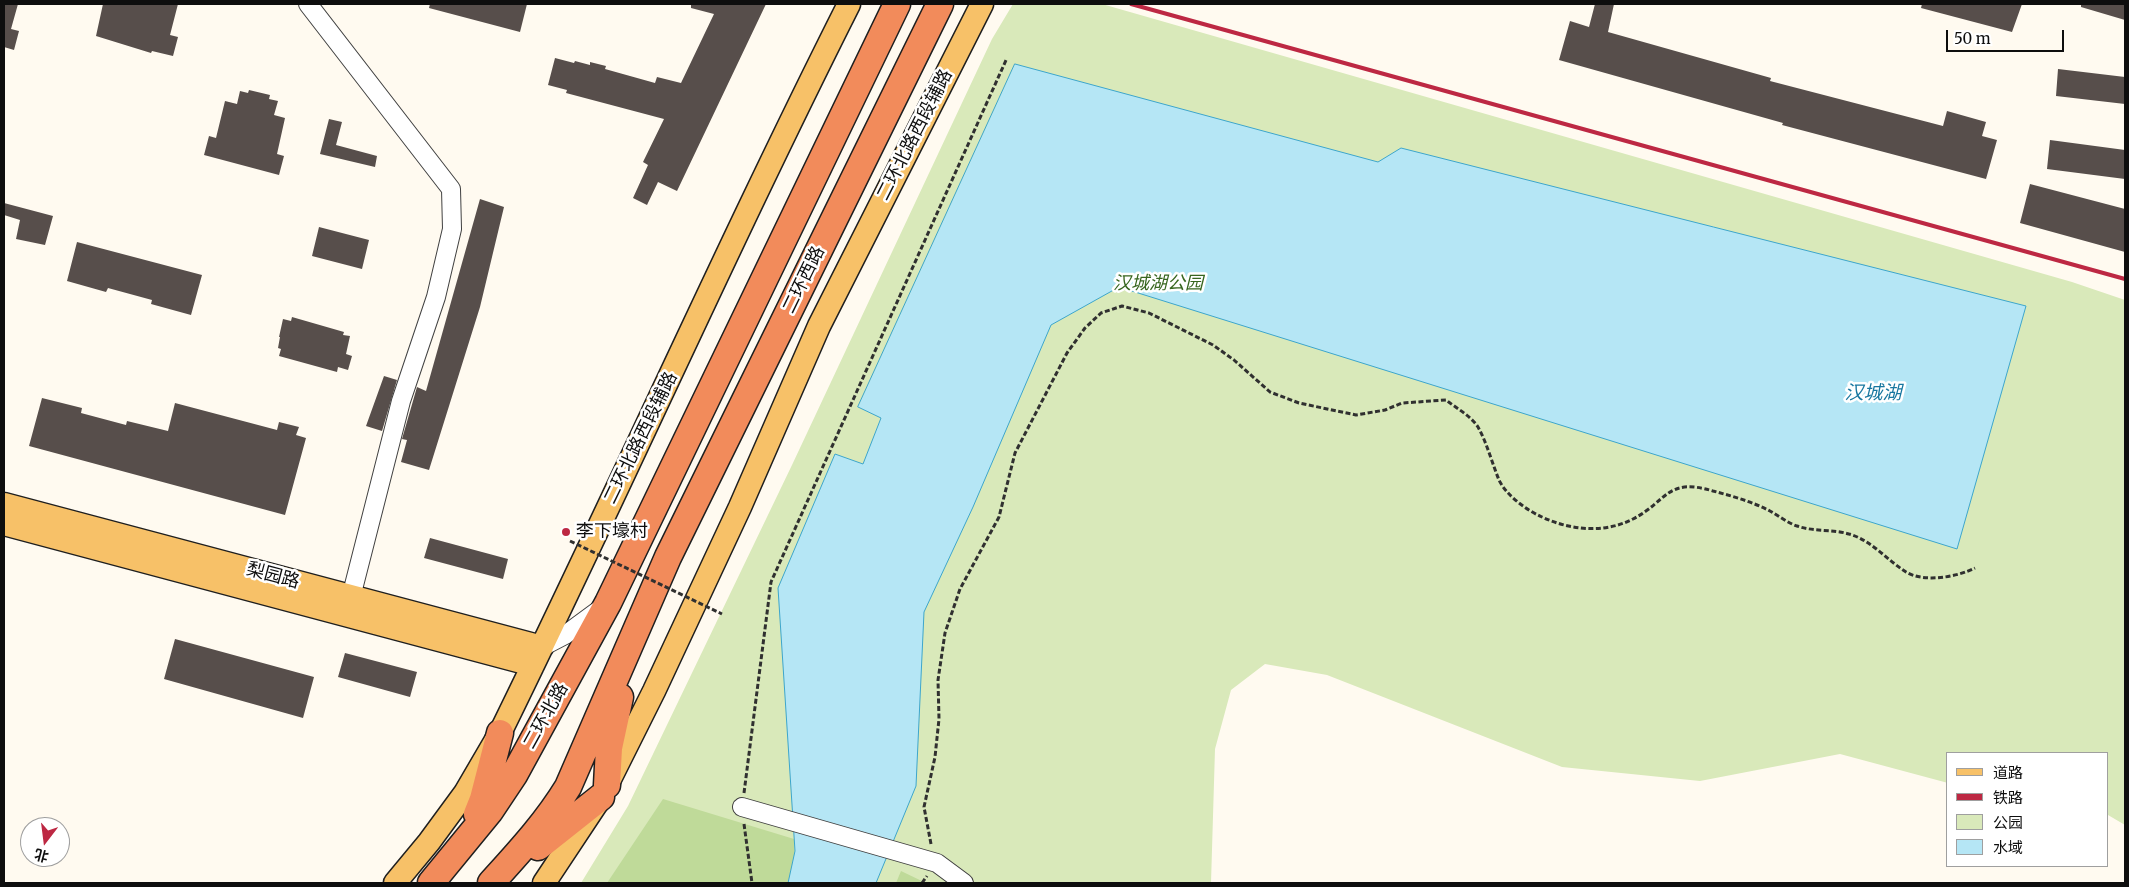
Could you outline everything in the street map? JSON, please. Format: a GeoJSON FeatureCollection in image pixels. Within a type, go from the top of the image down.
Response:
{"type":"FeatureCollection","features":[{"type":"Feature","properties":{"kind":"highway","name":"二环西路"},"geometry":{"type":"LineString","coordinates":[[641,536],[897,4]]}},
{"type":"Feature","properties":{"kind":"highway","name":"二环西路"},"geometry":{"type":"LineString","coordinates":[[626,650],[668,557],[940,4]]}},
{"type":"Feature","properties":{"kind":"highway","name":"二环北路"},"geometry":{"type":"LineString","coordinates":[[431,883],[490,811],[514,775],[608,604],[641,536]]}},
{"type":"Feature","properties":{"kind":"highway"},"geometry":{"type":"LineString","coordinates":[[491,883],[604,791],[609,748],[622,686],[626,650]]}},
{"type":"Feature","properties":{"kind":"highway"},"geometry":{"type":"LineString","coordinates":[[491,883],[532,838],[555,809],[568,788],[626,650]]}},
{"type":"Feature","properties":{"kind":"highway"},"geometry":{"type":"LineString","coordinates":[[462,844],[483,799],[500,733]]}},
{"type":"Feature","properties":{"kind":"main road","name":"二环北路西段辅路"},"geometry":{"type":"LineString","coordinates":[[395,883],[429,842],[465,792],[500,733],[788,125],[850,4]]}},
{"type":"Feature","properties":{"kind":"main road","name":"二环北路西段辅路"},"geometry":{"type":"LineString","coordinates":[[544,883],[604,791],[654,691],[740,508],[818,326],[982,4]]}},
{"type":"Feature","properties":{"kind":"main road","name":"梨园路"},"geometry":{"type":"LineString","coordinates":[[4,504],[351,597],[538,656]]}},
{"type":"Feature","properties":{"kind":"main road","name":"梨园路"},"geometry":{"type":"LineString","coordinates":[[4,524],[538,656]]}},
{"type":"Feature","properties":{"kind":"street"},"geometry":{"type":"LineString","coordinates":[[308,4],[451,189],[452,229],[436,297],[401,401],[351,597]]}},
{"type":"Feature","properties":{"kind":"street"},"geometry":{"type":"LineString","coordinates":[[538,656],[608,604]]}},
{"type":"Feature","properties":{"kind":"street"},"geometry":{"type":"LineString","coordinates":[[742,807],[930,862],[964,883]]}},
{"type":"Feature","properties":{"kind":"path"},"geometry":{"type":"LineString","coordinates":[[752,883],[742,807],[771,582],[1007,58]]}},
{"type":"Feature","properties":{"kind":"path"},"geometry":{"type":"LineString","coordinates":[[922,883],[930,862],[929,838],[924,807],[936,757],[939,719],[938,680],[945,633],[960,589],[999,516],[1016,453],[1067,353],[1085,328],[1101,313],[1122,306],[1149,313],[1213,345],[1234,360],[1270,392],[1299,403],[1356,415],[1385,410],[1402,403],[1446,400],[1477,426],[1500,482],[1514,498],[1540,516],[1561,524],[1587,530],[1606,527],[1633,519],[1674,488],[1693,487],[1712,490],[1748,502],[1770,511],[1796,526],[1819,531],[1849,534],[1890,558],[1907,573],[1928,578],[1959,576],[1975,568]]}},
{"type":"Feature","properties":{"kind":"path"},"geometry":{"type":"LineString","coordinates":[[570,541],[722,614]]}},
{"type":"Feature","properties":{"kind":"green space","name":"汉城湖公园"},"geometry":{"type":"Polygon","coordinates":[[[1013,4],[1102,4],[2072,282],[2125,300],[2125,825],[2109,816],[2109,752],[1946,752],[1946,782],[1840,754],[1700,781],[1562,767],[1327,675],[1265,664],[1231,690],[1215,749],[1211,883],[581,883],[628,806],[792,465],[992,39],[1013,4]]]}},
{"type":"Feature","properties":{"kind":"green space"},"geometry":{"type":"Polygon","coordinates":[[[663,799],[794,839],[796,883],[607,883],[663,799]]]}},
{"type":"Feature","properties":{"kind":"green space"},"geometry":{"type":"Polygon","coordinates":[[[901,871],[926,883],[896,883],[901,871]]]}},
{"type":"Feature","properties":{"kind":"water","name":"汉城湖"},"geometry":{"type":"Polygon","coordinates":[[[1015,64],[1378,162],[1401,148],[2026,306],[1957,549],[1119,287],[1051,325],[973,507],[924,612],[916,786],[876,883],[788,883],[795,851],[778,588],[835,454],[863,464],[881,418],[858,407],[1015,64]]]}},
{"type":"Feature","properties":{"kind":"building"},"geometry":{"type":"Polygon","coordinates":[[[4,4],[18,4],[11,29],[19,31],[14,50],[4,47],[4,4]]]}},
{"type":"Feature","properties":{"kind":"building"},"geometry":{"type":"Polygon","coordinates":[[[103,4],[178,4],[170,35],[178,37],[173,56],[152,51],[151,53],[96,36],[103,4]]]}},
{"type":"Feature","properties":{"kind":"building"},"geometry":{"type":"Polygon","coordinates":[[[430,4],[527,4],[520,32],[429,8],[430,4]]]}},
{"type":"Feature","properties":{"kind":"building"},"geometry":{"type":"Polygon","coordinates":[[[691,4],[766,4],[677,191],[658,182],[647,205],[633,198],[648,165],[643,162],[664,119],[566,93],[567,90],[548,85],[555,58],[574,63],[575,61],[590,65],[590,62],[606,66],[605,69],[655,83],[657,77],[681,83],[714,14],[691,8],[691,4]]]}},
{"type":"Feature","properties":{"kind":"building"},"geometry":{"type":"Polygon","coordinates":[[[1595,4],[1614,4],[1608,32],[1771,78],[1770,81],[1943,126],[1947,111],[1986,122],[1982,136],[1997,140],[1986,179],[1782,125],[1783,123],[1559,60],[1570,21],[1589,27],[1595,4]]]}},
{"type":"Feature","properties":{"kind":"building"},"geometry":{"type":"Polygon","coordinates":[[[1922,4],[2022,4],[2012,32],[1921,8],[1922,4]]]}},
{"type":"Feature","properties":{"kind":"building"},"geometry":{"type":"Polygon","coordinates":[[[2081,4],[2125,4],[2125,20],[2081,7],[2081,4]]]}},
{"type":"Feature","properties":{"kind":"building"},"geometry":{"type":"Polygon","coordinates":[[[2058,69],[2125,77],[2125,104],[2056,96],[2058,69]]]}},
{"type":"Feature","properties":{"kind":"building"},"geometry":{"type":"Polygon","coordinates":[[[249,90],[270,95],[269,99],[278,101],[274,115],[285,118],[277,154],[284,156],[279,175],[204,155],[209,136],[216,138],[225,101],[237,104],[240,91],[248,93],[249,90]]]}},
{"type":"Feature","properties":{"kind":"building"},"geometry":{"type":"Polygon","coordinates":[[[329,119],[342,122],[336,145],[377,156],[375,167],[320,154],[329,119]]]}},
{"type":"Feature","properties":{"kind":"building"},"geometry":{"type":"Polygon","coordinates":[[[2050,140],[2125,150],[2125,179],[2047,169],[2050,140]]]}},
{"type":"Feature","properties":{"kind":"building"},"geometry":{"type":"Polygon","coordinates":[[[2030,184],[2125,209],[2125,252],[2020,223],[2030,184]]]}},
{"type":"Feature","properties":{"kind":"building"},"geometry":{"type":"Polygon","coordinates":[[[480,199],[504,207],[480,307],[429,470],[401,462],[407,440],[402,439],[417,387],[426,391],[480,199]]]}},
{"type":"Feature","properties":{"kind":"building"},"geometry":{"type":"Polygon","coordinates":[[[4,203],[53,216],[45,245],[16,239],[20,220],[4,215],[4,203]]]}},
{"type":"Feature","properties":{"kind":"building"},"geometry":{"type":"Polygon","coordinates":[[[319,227],[369,240],[362,269],[312,256],[319,227]]]}},
{"type":"Feature","properties":{"kind":"building"},"geometry":{"type":"Polygon","coordinates":[[[77,242],[202,275],[191,315],[151,304],[152,300],[108,288],[106,292],[67,281],[77,242]]]}},
{"type":"Feature","properties":{"kind":"building"},"geometry":{"type":"Polygon","coordinates":[[[292,317],[344,332],[343,335],[350,336],[346,354],[352,356],[348,370],[338,367],[337,372],[279,356],[281,349],[278,348],[279,337],[283,319],[291,321],[292,317]]]}},
{"type":"Feature","properties":{"kind":"building"},"geometry":{"type":"Polygon","coordinates":[[[384,376],[397,380],[382,431],[366,426],[384,376]]]}},
{"type":"Feature","properties":{"kind":"building"},"geometry":{"type":"Polygon","coordinates":[[[42,398],[82,408],[81,413],[126,425],[127,421],[168,431],[175,403],[277,430],[279,422],[299,427],[296,435],[306,438],[285,515],[29,446],[42,398]]]}},
{"type":"Feature","properties":{"kind":"building"},"geometry":{"type":"Polygon","coordinates":[[[430,538],[508,559],[503,579],[424,558],[430,538]]]}},
{"type":"Feature","properties":{"kind":"building"},"geometry":{"type":"Polygon","coordinates":[[[175,639],[314,677],[303,718],[164,679],[175,639]]]}},
{"type":"Feature","properties":{"kind":"building"},"geometry":{"type":"Polygon","coordinates":[[[345,653],[417,672],[410,697],[338,677],[345,653]]]}},
{"type":"Feature","properties":{"kind":"railway"},"geometry":{"type":"LineString","coordinates":[[1131,4],[2125,279]]}},
{"type":"Feature","properties":{"kind":"place","name":"李下壕村"},"geometry":{"type":"Point","coordinates":[566,532]}}]}
